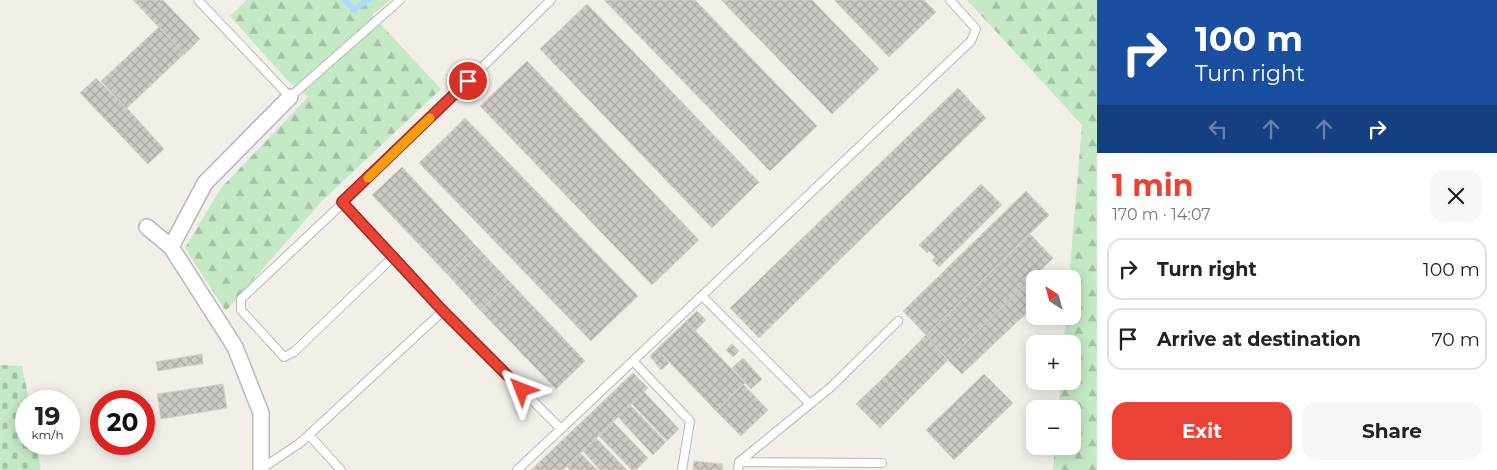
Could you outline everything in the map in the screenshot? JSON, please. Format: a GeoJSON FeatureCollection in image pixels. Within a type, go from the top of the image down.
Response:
{"type":"FeatureCollection","features":[{"type":"Feature","properties":{"kind":"street"},"geometry":{"type":"LineString","coordinates":[[171,247],[205,183],[290,97]]}},
{"type":"Feature","properties":{"kind":"street"},"geometry":{"type":"LineString","coordinates":[[147,227],[171,247],[235,347],[261,413],[261,469]]}},
{"type":"Feature","properties":{"kind":"lane"},"geometry":{"type":"LineString","coordinates":[[198,0],[290,97],[400,0]]}},
{"type":"Feature","properties":{"kind":"lane"},"geometry":{"type":"LineString","coordinates":[[393,257],[294,352],[284,357],[241,310],[241,299],[551,0]]}},
{"type":"Feature","properties":{"kind":"lane"},"geometry":{"type":"LineString","coordinates":[[517,470],[971,41],[976,28],[950,0]]}},
{"type":"Feature","properties":{"kind":"lane"},"geometry":{"type":"LineString","coordinates":[[342,202],[443,311],[561,429]]}},
{"type":"Feature","properties":{"kind":"lane"},"geometry":{"type":"LineString","coordinates":[[702,296],[810,404]]}},
{"type":"Feature","properties":{"kind":"lane"},"geometry":{"type":"LineString","coordinates":[[261,469],[300,443],[443,311]]}},
{"type":"Feature","properties":{"kind":"lane"},"geometry":{"type":"LineString","coordinates":[[739,466],[831,387],[898,321]]}},
{"type":"Feature","properties":{"kind":"lane"},"geometry":{"type":"LineString","coordinates":[[633,361],[690,421],[682,470]]}},
{"type":"Feature","properties":{"kind":"lane"},"geometry":{"type":"LineString","coordinates":[[309,435],[340,470]]}},
{"type":"Feature","properties":{"kind":"lane"},"geometry":{"type":"LineString","coordinates":[[739,466],[882,463]]}},
{"type":"Feature","properties":{"kind":"green space"},"geometry":{"type":"Polygon","coordinates":[[[247,0],[390,0],[372,15],[441,89],[322,201],[226,311],[185,248],[221,188],[308,97],[288,81],[230,16],[247,0]]]}},
{"type":"Feature","properties":{"kind":"green space"},"geometry":{"type":"Polygon","coordinates":[[[967,0],[1097,0],[1097,470],[1053,470],[1054,455],[1081,455],[1081,400],[1059,400],[1060,390],[1081,390],[1081,335],[1065,335],[1065,325],[1081,325],[1081,270],[1070,270],[1082,125],[967,0]]]}},
{"type":"Feature","properties":{"kind":"green space"},"geometry":{"type":"Polygon","coordinates":[[[0,365],[22,366],[27,390],[15,390],[15,455],[38,455],[41,470],[0,470],[0,365]]]}},
{"type":"Feature","properties":{"kind":"building"},"geometry":{"type":"Polygon","coordinates":[[[133,0],[163,0],[200,39],[184,55],[133,0]]]}},
{"type":"Feature","properties":{"kind":"building"},"geometry":{"type":"Polygon","coordinates":[[[604,0],[695,0],[817,126],[770,171],[604,0]]]}},
{"type":"Feature","properties":{"kind":"building"},"geometry":{"type":"Polygon","coordinates":[[[721,0],[812,0],[879,69],[832,114],[721,0]]]}},
{"type":"Feature","properties":{"kind":"building"},"geometry":{"type":"Polygon","coordinates":[[[834,0],[924,0],[936,12],[889,57],[834,0]]]}},
{"type":"Feature","properties":{"kind":"building"},"geometry":{"type":"Polygon","coordinates":[[[587,4],[759,182],[712,228],[540,49],[587,4]]]}},
{"type":"Feature","properties":{"kind":"building"},"geometry":{"type":"Polygon","coordinates":[[[159,27],[184,54],[127,108],[101,81],[159,27]]]}},
{"type":"Feature","properties":{"kind":"building"},"geometry":{"type":"Polygon","coordinates":[[[527,61],[699,240],[652,285],[480,106],[527,61]]]}},
{"type":"Feature","properties":{"kind":"building"},"geometry":{"type":"Polygon","coordinates":[[[96,78],[127,108],[164,149],[148,164],[80,93],[96,78]]]}},
{"type":"Feature","properties":{"kind":"building"},"geometry":{"type":"Polygon","coordinates":[[[958,88],[986,118],[932,170],[903,141],[958,88]]]}},
{"type":"Feature","properties":{"kind":"building"},"geometry":{"type":"Polygon","coordinates":[[[465,118],[638,296],[591,341],[419,163],[465,118]]]}},
{"type":"Feature","properties":{"kind":"building"},"geometry":{"type":"Polygon","coordinates":[[[903,141],[932,170],[759,338],[730,308],[903,141]]]}},
{"type":"Feature","properties":{"kind":"building"},"geometry":{"type":"Polygon","coordinates":[[[402,167],[476,246],[447,274],[372,195],[402,167]]]}},
{"type":"Feature","properties":{"kind":"building"},"geometry":{"type":"Polygon","coordinates":[[[981,184],[1002,205],[939,267],[932,260],[935,257],[929,251],[927,253],[919,245],[981,184]]]}},
{"type":"Feature","properties":{"kind":"building"},"geometry":{"type":"Polygon","coordinates":[[[1026,191],[1049,215],[926,335],[903,311],[1026,191]]]}},
{"type":"Feature","properties":{"kind":"building"},"geometry":{"type":"Polygon","coordinates":[[[1030,234],[1053,258],[1041,270],[1026,270],[1026,284],[948,360],[926,335],[1030,234]]]}},
{"type":"Feature","properties":{"kind":"building"},"geometry":{"type":"Polygon","coordinates":[[[476,246],[510,282],[480,310],[447,274],[476,246]]]}},
{"type":"Feature","properties":{"kind":"building"},"geometry":{"type":"Polygon","coordinates":[[[510,282],[585,361],[556,389],[480,310],[510,282]]]}},
{"type":"Feature","properties":{"kind":"building"},"geometry":{"type":"Polygon","coordinates":[[[1026,285],[1026,300],[1018,292],[1026,285]]]}},
{"type":"Feature","properties":{"kind":"building"},"geometry":{"type":"Polygon","coordinates":[[[1018,292],[1026,300],[1026,314],[962,374],[948,360],[1018,292]]]}},
{"type":"Feature","properties":{"kind":"building"},"geometry":{"type":"Polygon","coordinates":[[[697,311],[706,320],[695,331],[686,321],[697,311]]]}},
{"type":"Feature","properties":{"kind":"building"},"geometry":{"type":"Polygon","coordinates":[[[686,321],[745,383],[716,411],[657,349],[686,321]]]}},
{"type":"Feature","properties":{"kind":"building"},"geometry":{"type":"Polygon","coordinates":[[[926,335],[948,360],[906,402],[883,378],[926,335]]]}},
{"type":"Feature","properties":{"kind":"building"},"geometry":{"type":"Polygon","coordinates":[[[732,344],[739,351],[733,357],[726,350],[732,344]]]}},
{"type":"Feature","properties":{"kind":"building"},"geometry":{"type":"Polygon","coordinates":[[[657,349],[669,363],[661,370],[650,356],[657,349]]]}},
{"type":"Feature","properties":{"kind":"building"},"geometry":{"type":"Polygon","coordinates":[[[202,354],[203,364],[187,366],[185,357],[202,354]]]}},
{"type":"Feature","properties":{"kind":"building"},"geometry":{"type":"Polygon","coordinates":[[[185,357],[187,366],[158,371],[156,362],[185,357]]]}},
{"type":"Feature","properties":{"kind":"building"},"geometry":{"type":"Polygon","coordinates":[[[743,358],[762,379],[751,389],[732,368],[743,358]]]}},
{"type":"Feature","properties":{"kind":"building"},"geometry":{"type":"Polygon","coordinates":[[[633,373],[648,388],[563,470],[531,470],[633,373]]]}},
{"type":"Feature","properties":{"kind":"building"},"geometry":{"type":"Polygon","coordinates":[[[984,374],[1013,403],[954,460],[926,430],[984,374]]]}},
{"type":"Feature","properties":{"kind":"building"},"geometry":{"type":"Polygon","coordinates":[[[883,378],[906,402],[880,428],[856,404],[883,378]]]}},
{"type":"Feature","properties":{"kind":"building"},"geometry":{"type":"Polygon","coordinates":[[[223,384],[227,408],[161,419],[157,394],[223,384]]]}},
{"type":"Feature","properties":{"kind":"building"},"geometry":{"type":"Polygon","coordinates":[[[743,384],[768,410],[741,436],[716,411],[743,384]]]}},
{"type":"Feature","properties":{"kind":"building"},"geometry":{"type":"Polygon","coordinates":[[[644,392],[679,429],[667,441],[632,404],[644,392]]]}},
{"type":"Feature","properties":{"kind":"building"},"geometry":{"type":"Polygon","coordinates":[[[630,405],[666,442],[653,455],[618,417],[630,405]]]}},
{"type":"Feature","properties":{"kind":"building"},"geometry":{"type":"Polygon","coordinates":[[[613,422],[648,458],[636,470],[632,470],[599,436],[613,422]]]}},
{"type":"Feature","properties":{"kind":"building"},"geometry":{"type":"Polygon","coordinates":[[[596,438],[627,470],[600,470],[583,451],[596,438]]]}},
{"type":"Feature","properties":{"kind":"building"},"geometry":{"type":"Polygon","coordinates":[[[580,453],[597,470],[570,470],[567,467],[580,453]]]}},
{"type":"Feature","properties":{"kind":"building"},"geometry":{"type":"Polygon","coordinates":[[[694,461],[723,464],[722,470],[693,470],[694,461]]]}},
{"type":"Feature","properties":{"kind":"waterway"},"geometry":{"type":"LineString","coordinates":[[345,0],[354,10],[368,0]]}},
{"type":"Feature","properties":{"kind":"slow traffic"},"geometry":{"type":"LineString","coordinates":[[368,178],[430,118]]}},
{"type":"Feature","properties":{"kind":"route"},"geometry":{"type":"LineString","coordinates":[[468,81],[342,202],[443,311],[522,390]]}}]}
